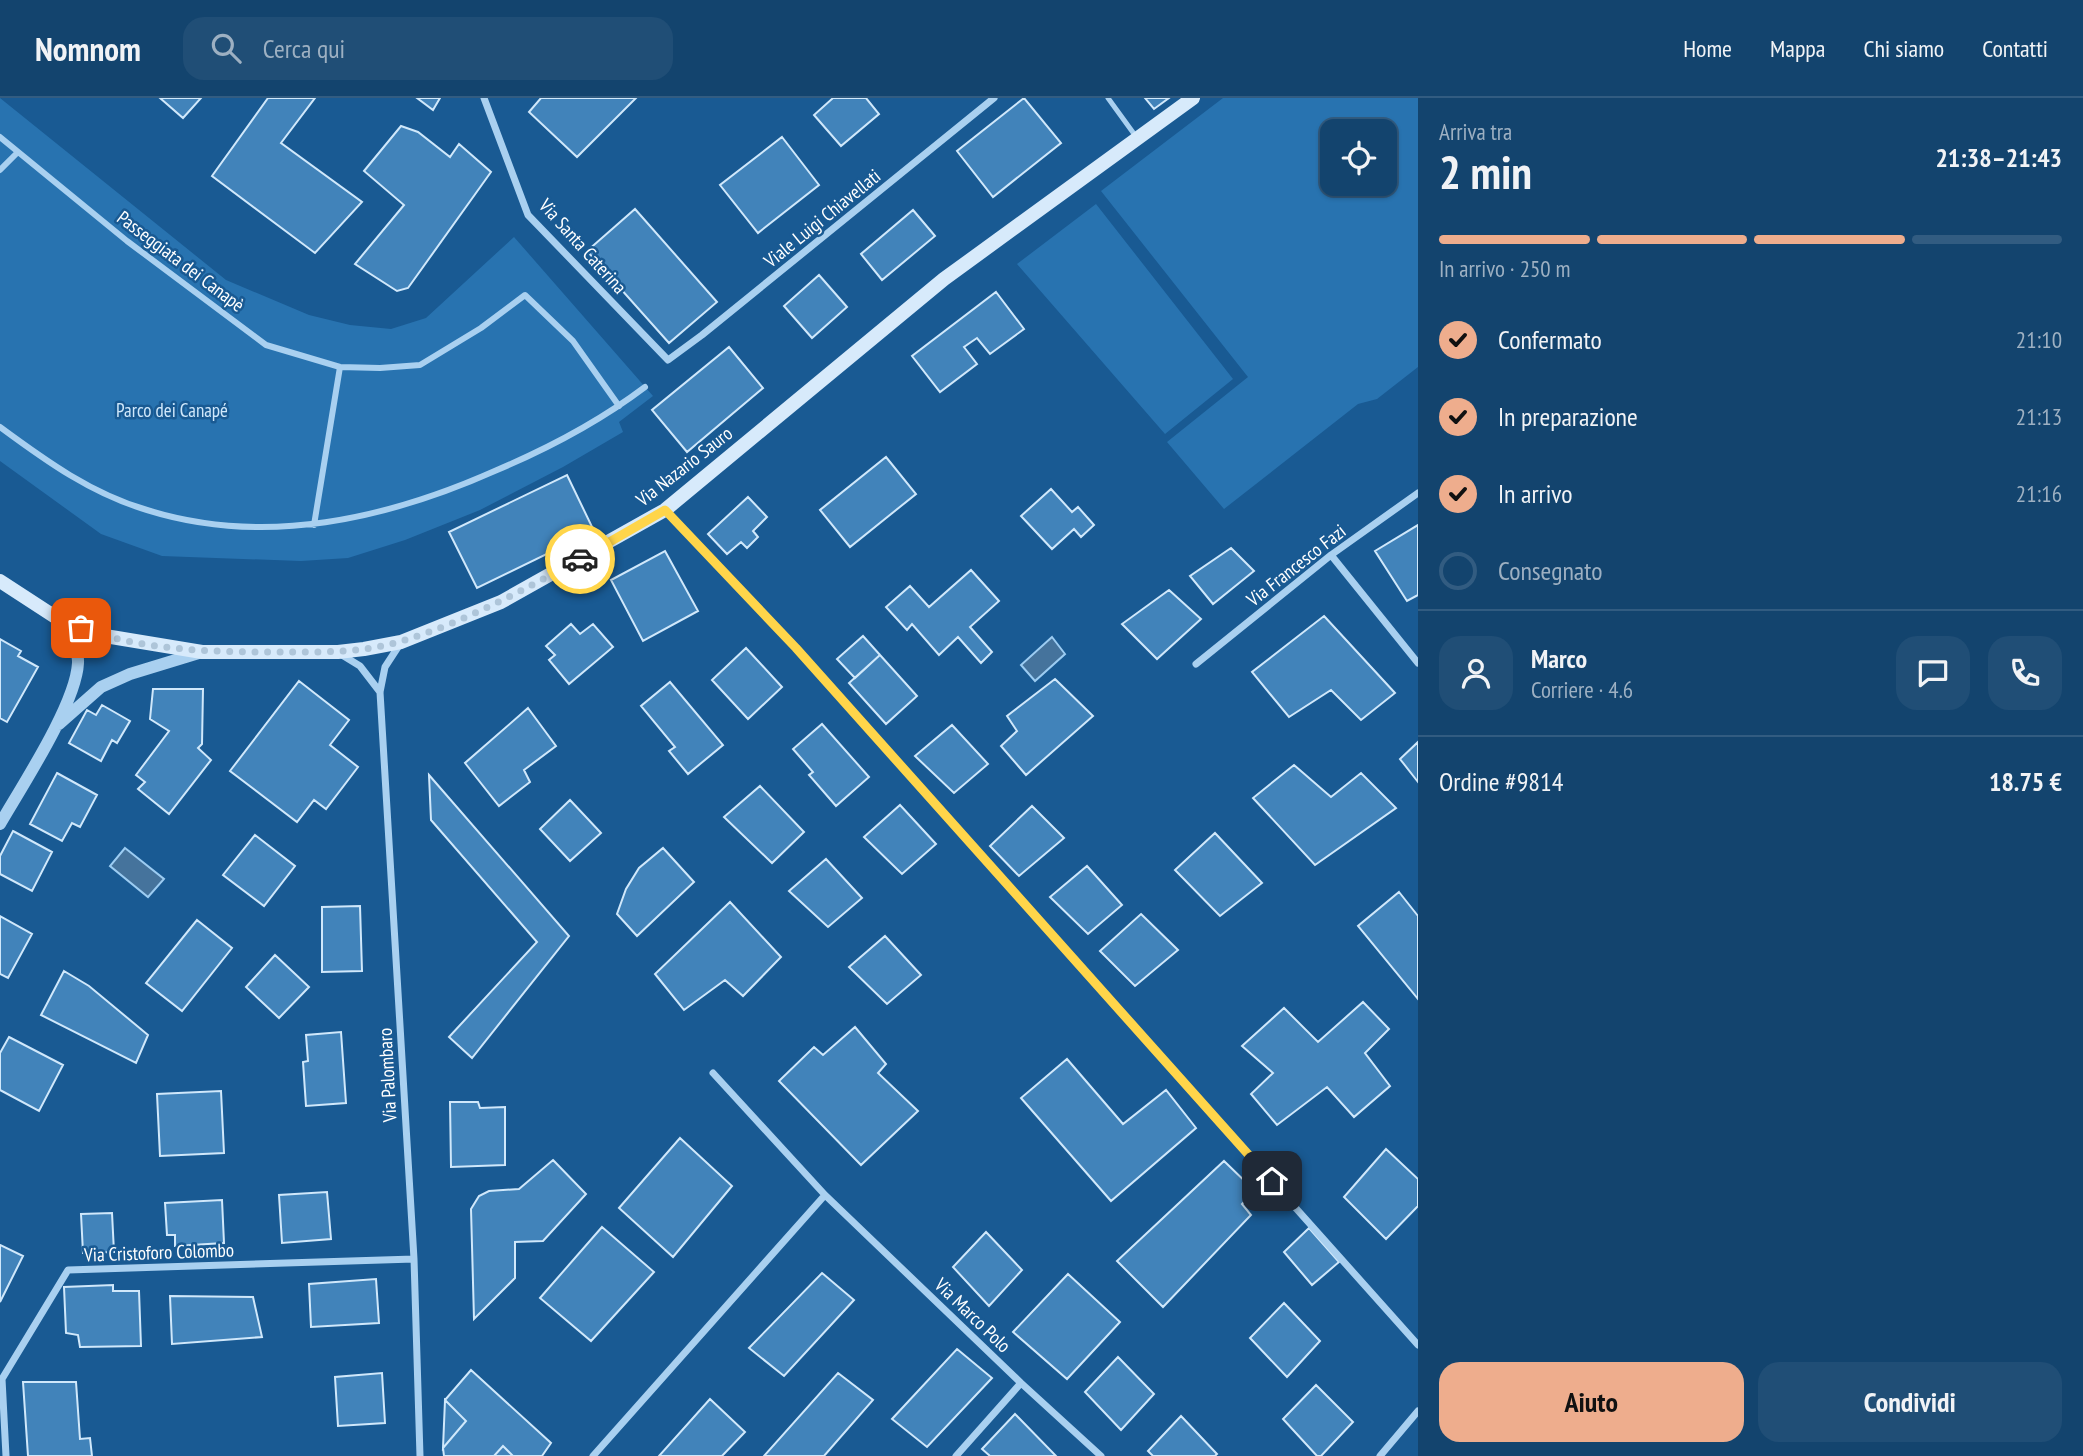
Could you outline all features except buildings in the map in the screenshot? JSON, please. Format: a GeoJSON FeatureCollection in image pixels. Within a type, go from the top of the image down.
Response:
{"type":"FeatureCollection","features":[{"type":"Feature","properties":{"kind":"main road","name":"Via Nazario Sauro"},"geometry":{"type":"LineString","coordinates":[[0,581],[63,622],[99,635],[202,652],[338,652],[401,642],[501,601],[665,510],[944,279],[1193,98]]}},
{"type":"Feature","properties":{"kind":"street","name":"Via Santa Caterina"},"geometry":{"type":"LineString","coordinates":[[484,98],[528,215],[668,360]]}},
{"type":"Feature","properties":{"kind":"street","name":"Viale Luigi Chiavellati"},"geometry":{"type":"LineString","coordinates":[[668,360],[994,98]]}},
{"type":"Feature","properties":{"kind":"street","name":"Passeggiata dei Canapè"},"geometry":{"type":"LineString","coordinates":[[0,137],[127,241],[267,345],[340,367],[420,365],[472,334],[525,295],[573,341],[619,406]]}},
{"type":"Feature","properties":{"kind":"street"},"geometry":{"type":"LineString","coordinates":[[0,170],[18,152]]}},
{"type":"Feature","properties":{"kind":"street"},"geometry":{"type":"LineString","coordinates":[[314,525],[340,367]]}},
{"type":"Feature","properties":{"kind":"street"},"geometry":{"type":"LineString","coordinates":[[0,427],[47,462],[94,489],[147,510],[207,524],[263,527],[314,525],[371,516],[462,486],[536,453],[619,406],[645,387]]}},
{"type":"Feature","properties":{"kind":"street","name":"Via Francesco Fazi"},"geometry":{"type":"LineString","coordinates":[[1196,664],[1331,555],[1418,493]]}},
{"type":"Feature","properties":{"kind":"street"},"geometry":{"type":"LineString","coordinates":[[665,510],[796,648],[1418,1345]]}},
{"type":"Feature","properties":{"kind":"street"},"geometry":{"type":"LineString","coordinates":[[1331,555],[1418,663]]}},
{"type":"Feature","properties":{"kind":"street"},"geometry":{"type":"LineString","coordinates":[[0,824],[54,729],[71,691],[79,660],[63,622]]}},
{"type":"Feature","properties":{"kind":"street","name":"Via Palombaro"},"geometry":{"type":"LineString","coordinates":[[401,642],[385,667],[380,692],[414,1259],[420,1456]]}},
{"type":"Feature","properties":{"kind":"street"},"geometry":{"type":"LineString","coordinates":[[54,729],[101,687],[130,674],[202,652]]}},
{"type":"Feature","properties":{"kind":"street"},"geometry":{"type":"LineString","coordinates":[[338,652],[360,666],[380,692]]}},
{"type":"Feature","properties":{"kind":"street","name":"Via Marco Polo"},"geometry":{"type":"LineString","coordinates":[[713,1073],[825,1195],[1101,1456]]}},
{"type":"Feature","properties":{"kind":"street"},"geometry":{"type":"LineString","coordinates":[[593,1456],[825,1195]]}},
{"type":"Feature","properties":{"kind":"street","name":"Via Cristoforo Colombo"},"geometry":{"type":"LineString","coordinates":[[5,1456],[2,1379],[68,1270],[414,1259]]}},
{"type":"Feature","properties":{"kind":"street"},"geometry":{"type":"LineString","coordinates":[[956,1456],[1021,1383]]}},
{"type":"Feature","properties":{"kind":"street"},"geometry":{"type":"LineString","coordinates":[[1380,1456],[1418,1411]]}},
{"type":"Feature","properties":{"kind":"lane"},"geometry":{"type":"LineString","coordinates":[[1108,98],[1137,138]]}},
{"type":"Feature","properties":{"kind":"green space","name":"Parco dei Canapé"},"geometry":{"type":"Polygon","coordinates":[[[0,98],[226,280],[309,315],[350,325],[391,329],[426,318],[514,237],[653,396],[619,422],[623,432],[563,467],[480,510],[405,540],[348,558],[301,561],[162,556],[101,534],[0,461],[0,98]]]}},
{"type":"Feature","properties":{"kind":"green space"},"geometry":{"type":"Polygon","coordinates":[[[1223,98],[1418,98],[1418,367],[1377,399],[1358,404],[1224,509],[1167,442],[1248,377],[1101,191],[1223,98]]]}},
{"type":"Feature","properties":{"kind":"green space"},"geometry":{"type":"Polygon","coordinates":[[[1096,204],[1233,379],[1165,434],[1017,264],[1096,204]]]}},
{"type":"Feature","properties":{"kind":"shaded area"},"geometry":{"type":"Polygon","coordinates":[[[1052,637],[1065,654],[1035,681],[1021,665],[1052,637]]]}},
{"type":"Feature","properties":{"kind":"shaded area"},"geometry":{"type":"Polygon","coordinates":[[[125,848],[164,879],[148,897],[110,866],[125,848]]]}},
{"type":"Feature","properties":{"kind":"way so far"},"geometry":{"type":"LineString","coordinates":[[81,628],[99,635],[202,652],[338,652],[364,649],[401,642],[501,601],[580,559]]}},
{"type":"Feature","properties":{"kind":"route"},"geometry":{"type":"LineString","coordinates":[[580,559],[665,510],[796,648],[1272,1181]]}}]}
